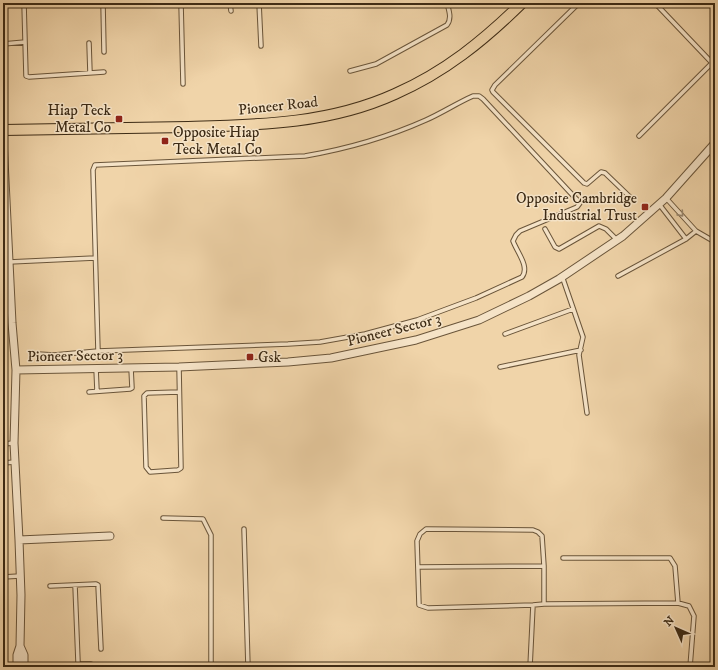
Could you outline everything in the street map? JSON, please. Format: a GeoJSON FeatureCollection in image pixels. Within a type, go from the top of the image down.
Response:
{"type":"FeatureCollection","features":[{"type":"Feature","properties":{"kind":"main road","name":"Pioneer Road"},"geometry":{"type":"LineString","coordinates":[[3,130],[120,129],[258,125],[288,123],[319,118],[356,108],[394,95],[427,78],[446,67],[494,31],[522,3]]}},
{"type":"Feature","properties":{"kind":"street"},"geometry":{"type":"LineString","coordinates":[[3,139],[9,262],[6,272],[16,370],[14,443],[20,576],[20,646],[17,655],[17,667]]}},
{"type":"Feature","properties":{"kind":"street","name":"Pioneer Sector 3"},"geometry":{"type":"LineString","coordinates":[[16,370],[96,367],[179,367],[288,362],[331,358],[402,343],[479,320],[529,296],[617,240],[666,198],[715,143]]}},
{"type":"Feature","properties":{"kind":"street"},"geometry":{"type":"LineString","coordinates":[[19,540],[110,536]]}},
{"type":"Feature","properties":{"kind":"street"},"geometry":{"type":"LineString","coordinates":[[20,646],[24,656],[24,667]]}},
{"type":"Feature","properties":{"kind":"lane"},"geometry":{"type":"LineString","coordinates":[[24,3],[26,75],[28,77],[104,72]]}},
{"type":"Feature","properties":{"kind":"lane"},"geometry":{"type":"LineString","coordinates":[[103,3],[104,52]]}},
{"type":"Feature","properties":{"kind":"lane"},"geometry":{"type":"LineString","coordinates":[[181,3],[183,84]]}},
{"type":"Feature","properties":{"kind":"lane"},"geometry":{"type":"LineString","coordinates":[[230,3],[230,11]]}},
{"type":"Feature","properties":{"kind":"lane"},"geometry":{"type":"LineString","coordinates":[[259,3],[261,46]]}},
{"type":"Feature","properties":{"kind":"lane"},"geometry":{"type":"LineString","coordinates":[[350,71],[376,64],[447,25],[451,16],[447,3]]}},
{"type":"Feature","properties":{"kind":"lane"},"geometry":{"type":"LineString","coordinates":[[579,3],[493,87],[493,92],[584,183],[587,184],[601,172],[605,172],[631,198]]}},
{"type":"Feature","properties":{"kind":"lane"},"geometry":{"type":"LineString","coordinates":[[639,136],[714,65],[655,3]]}},
{"type":"Feature","properties":{"kind":"lane"},"geometry":{"type":"LineString","coordinates":[[3,44],[25,42]]}},
{"type":"Feature","properties":{"kind":"lane"},"geometry":{"type":"LineString","coordinates":[[89,43],[90,73]]}},
{"type":"Feature","properties":{"kind":"lane"},"geometry":{"type":"LineString","coordinates":[[38,354],[54,355],[98,351],[320,342],[366,334],[417,320],[476,298],[522,277],[525,268],[513,241],[516,234],[577,207],[580,203],[479,96],[473,96],[427,120],[376,139],[323,153],[276,158],[95,165],[93,170],[98,351]]}},
{"type":"Feature","properties":{"kind":"lane"},"geometry":{"type":"LineString","coordinates":[[666,198],[696,231],[715,242]]}},
{"type":"Feature","properties":{"kind":"lane"},"geometry":{"type":"LineString","coordinates":[[659,204],[686,239]]}},
{"type":"Feature","properties":{"kind":"lane"},"geometry":{"type":"LineString","coordinates":[[545,229],[555,248],[559,249],[599,226],[606,229],[617,240]]}},
{"type":"Feature","properties":{"kind":"lane"},"geometry":{"type":"LineString","coordinates":[[618,276],[686,239],[696,231]]}},
{"type":"Feature","properties":{"kind":"lane"},"geometry":{"type":"LineString","coordinates":[[9,262],[95,258]]}},
{"type":"Feature","properties":{"kind":"lane"},"geometry":{"type":"LineString","coordinates":[[562,276],[583,337],[579,355],[586,413]]}},
{"type":"Feature","properties":{"kind":"lane"},"geometry":{"type":"LineString","coordinates":[[505,334],[573,309]]}},
{"type":"Feature","properties":{"kind":"lane"},"geometry":{"type":"LineString","coordinates":[[500,367],[581,350]]}},
{"type":"Feature","properties":{"kind":"lane"},"geometry":{"type":"LineString","coordinates":[[96,367],[97,391]]}},
{"type":"Feature","properties":{"kind":"lane"},"geometry":{"type":"LineString","coordinates":[[179,367],[180,468],[178,470],[148,471],[146,467],[144,396],[147,393],[179,392]]}},
{"type":"Feature","properties":{"kind":"lane"},"geometry":{"type":"LineString","coordinates":[[89,392],[132,388],[131,368]]}},
{"type":"Feature","properties":{"kind":"lane"},"geometry":{"type":"LineString","coordinates":[[3,444],[14,443]]}},
{"type":"Feature","properties":{"kind":"lane"},"geometry":{"type":"LineString","coordinates":[[3,463],[15,462]]}},
{"type":"Feature","properties":{"kind":"lane"},"geometry":{"type":"LineString","coordinates":[[163,518],[203,519],[211,535],[211,667]]}},
{"type":"Feature","properties":{"kind":"lane"},"geometry":{"type":"LineString","coordinates":[[244,529],[248,667]]}},
{"type":"Feature","properties":{"kind":"lane"},"geometry":{"type":"LineString","coordinates":[[544,604],[542,536],[538,532],[533,530],[426,529],[420,534],[417,541],[419,605],[428,608],[544,604],[678,603],[689,606],[694,616],[690,667]]}},
{"type":"Feature","properties":{"kind":"lane"},"geometry":{"type":"LineString","coordinates":[[563,558],[670,558],[675,566],[678,603]]}},
{"type":"Feature","properties":{"kind":"lane"},"geometry":{"type":"LineString","coordinates":[[418,567],[544,566]]}},
{"type":"Feature","properties":{"kind":"lane"},"geometry":{"type":"LineString","coordinates":[[3,577],[20,576]]}},
{"type":"Feature","properties":{"kind":"lane"},"geometry":{"type":"LineString","coordinates":[[50,586],[96,584],[99,586],[101,649]]}},
{"type":"Feature","properties":{"kind":"lane"},"geometry":{"type":"LineString","coordinates":[[75,585],[78,662],[80,664],[91,664],[92,667]]}},
{"type":"Feature","properties":{"kind":"lane"},"geometry":{"type":"LineString","coordinates":[[530,667],[533,605]]}},
{"type":"Feature","properties":{"kind":"place","name":"Hiap Teck Metal Co"},"geometry":{"type":"Point","coordinates":[119,119]}},
{"type":"Feature","properties":{"kind":"place","name":"Opposite Hiap Teck Metal Co"},"geometry":{"type":"Point","coordinates":[165,141]}},
{"type":"Feature","properties":{"kind":"place","name":"Opposite Cambridge Industrial Trust"},"geometry":{"type":"Point","coordinates":[645,207]}},
{"type":"Feature","properties":{"kind":"place","name":"Gsk"},"geometry":{"type":"Point","coordinates":[250,357]}}]}
